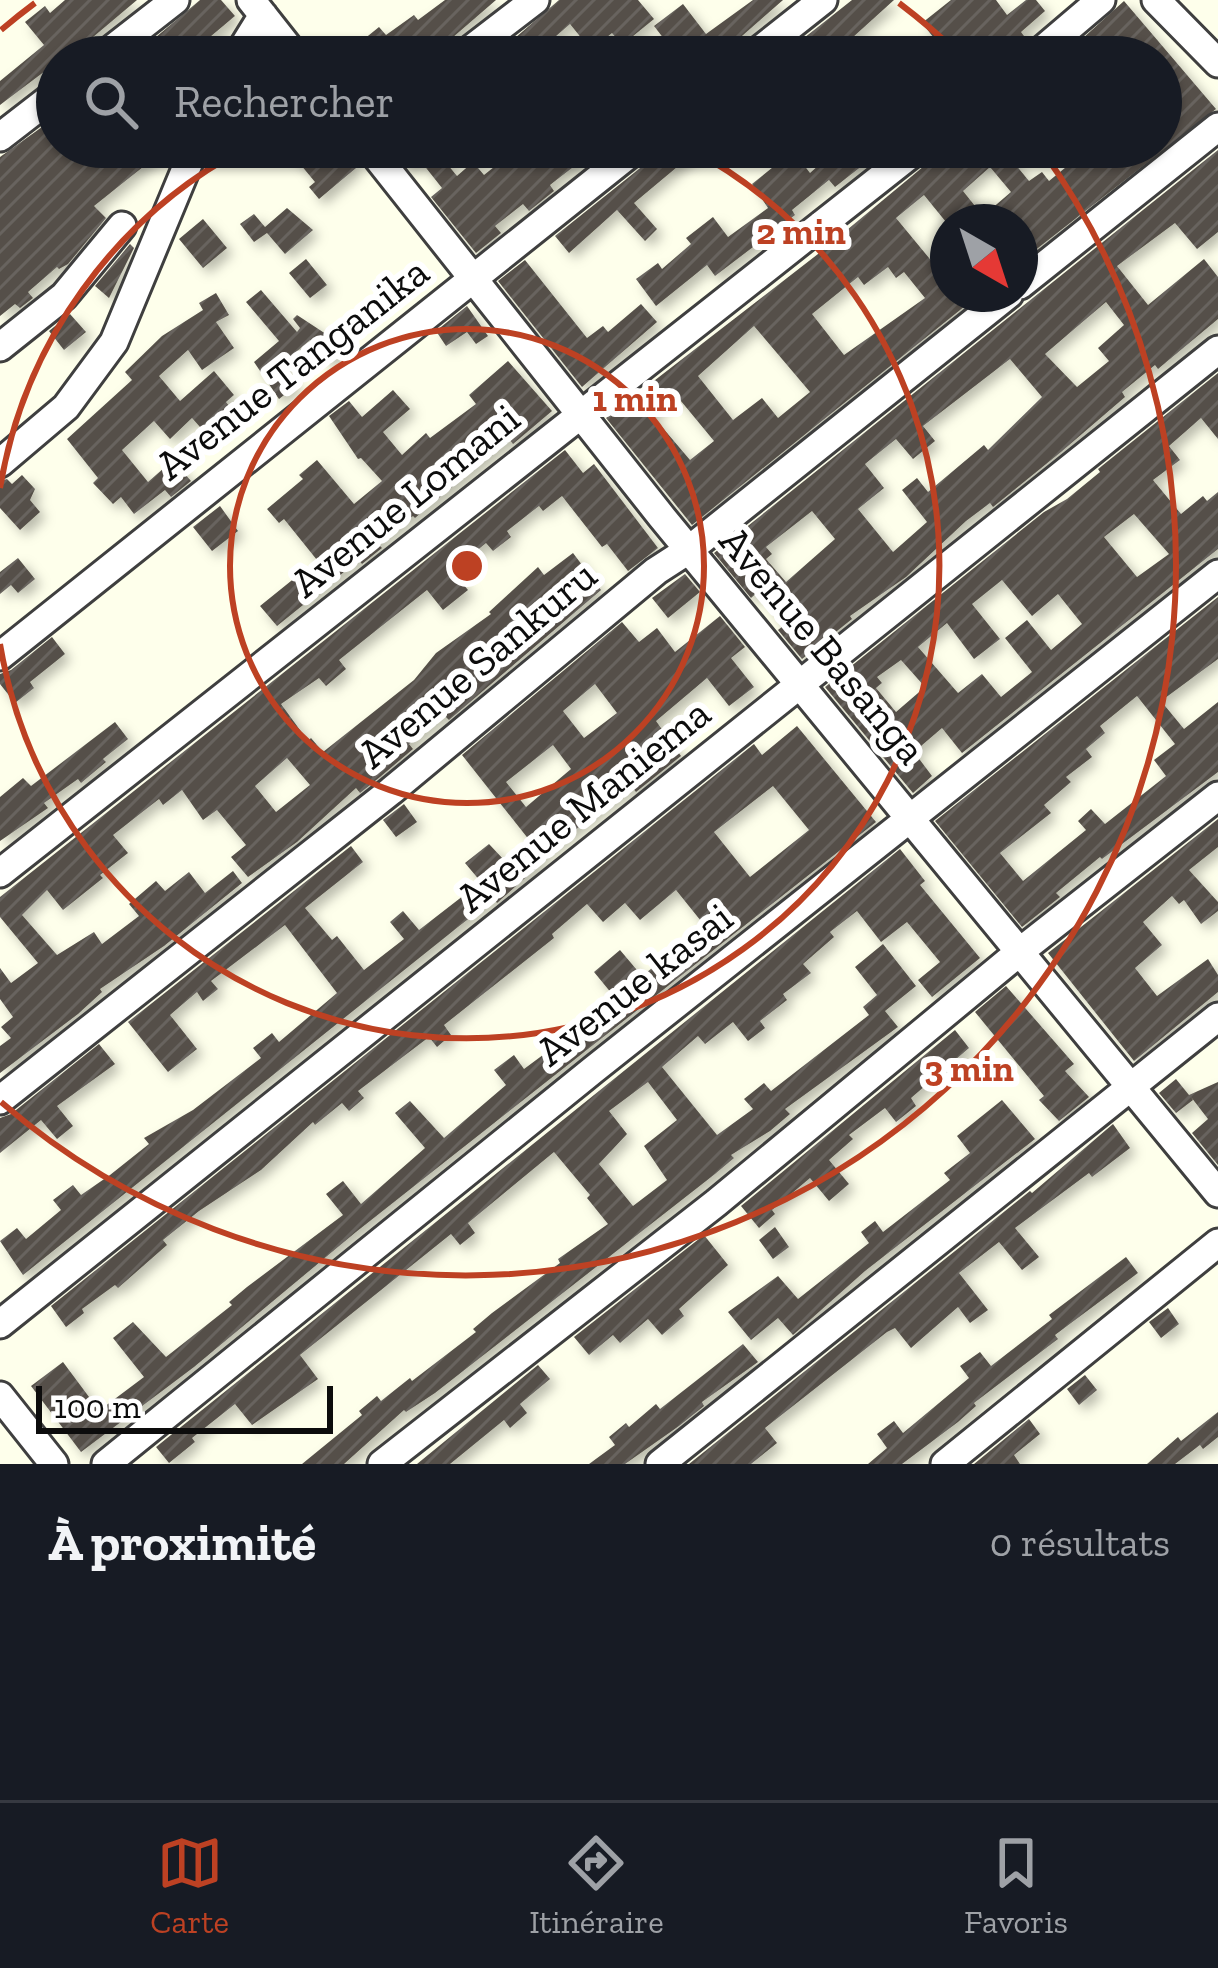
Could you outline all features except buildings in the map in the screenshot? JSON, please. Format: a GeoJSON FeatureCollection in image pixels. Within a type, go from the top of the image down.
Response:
{"type":"FeatureCollection","features":[{"type":"Feature","properties":{"kind":"street"},"geometry":{"type":"LineString","coordinates":[[129,36],[175,0]]}},
{"type":"Feature","properties":{"kind":"street"},"geometry":{"type":"LineString","coordinates":[[488,36],[535,0]]}},
{"type":"Feature","properties":{"kind":"street"},"geometry":{"type":"LineString","coordinates":[[778,36],[823,0]]}},
{"type":"Feature","properties":{"kind":"street"},"geometry":{"type":"LineString","coordinates":[[1059,36],[1101,0]]}},
{"type":"Feature","properties":{"kind":"street"},"geometry":{"type":"LineString","coordinates":[[1156,0],[1218,63]]}},
{"type":"Feature","properties":{"kind":"street"},"geometry":{"type":"LineString","coordinates":[[246,36],[257,8],[279,36]]}},
{"type":"Feature","properties":{"kind":"street"},"geometry":{"type":"LineString","coordinates":[[0,137],[36,109]]}},
{"type":"Feature","properties":{"kind":"street"},"geometry":{"type":"LineString","coordinates":[[1182,156],[1218,127]]}},
{"type":"Feature","properties":{"kind":"street"},"geometry":{"type":"LineString","coordinates":[[0,464],[66,407],[114,342],[186,168]]}},
{"type":"Feature","properties":{"kind":"street","name":"Avenue Basanga"},"geometry":{"type":"LineString","coordinates":[[386,168],[690,549],[1218,1193]]}},
{"type":"Feature","properties":{"kind":"street","name":"Avenue Tanganika"},"geometry":{"type":"LineString","coordinates":[[0,656],[612,168]]}},
{"type":"Feature","properties":{"kind":"street","name":"Avenue Lomani"},"geometry":{"type":"LineString","coordinates":[[0,873],[893,168]]}},
{"type":"Feature","properties":{"kind":"street"},"geometry":{"type":"LineString","coordinates":[[1038,271],[1167,168]]}},
{"type":"Feature","properties":{"kind":"street"},"geometry":{"type":"LineString","coordinates":[[0,347],[64,296],[122,226]]}},
{"type":"Feature","properties":{"kind":"street","name":"Avenue Sankuru"},"geometry":{"type":"LineString","coordinates":[[0,1100],[391,791],[656,571],[690,549],[986,312]]}},
{"type":"Feature","properties":{"kind":"street","name":"Avenue Maniema"},"geometry":{"type":"LineString","coordinates":[[0,1324],[1218,350]]}},
{"type":"Feature","properties":{"kind":"street","name":"Avenue kasai"},"geometry":{"type":"LineString","coordinates":[[106,1464],[1218,574]]}},
{"type":"Feature","properties":{"kind":"street"},"geometry":{"type":"LineString","coordinates":[[382,1464],[716,1203],[1022,950],[1218,796]]}},
{"type":"Feature","properties":{"kind":"street"},"geometry":{"type":"LineString","coordinates":[[659,1464],[1218,1017]]}},
{"type":"Feature","properties":{"kind":"street"},"geometry":{"type":"LineString","coordinates":[[945,1464],[1218,1243]]}},
{"type":"Feature","properties":{"kind":"street"},"geometry":{"type":"LineString","coordinates":[[0,1396],[54,1464]]}}]}
